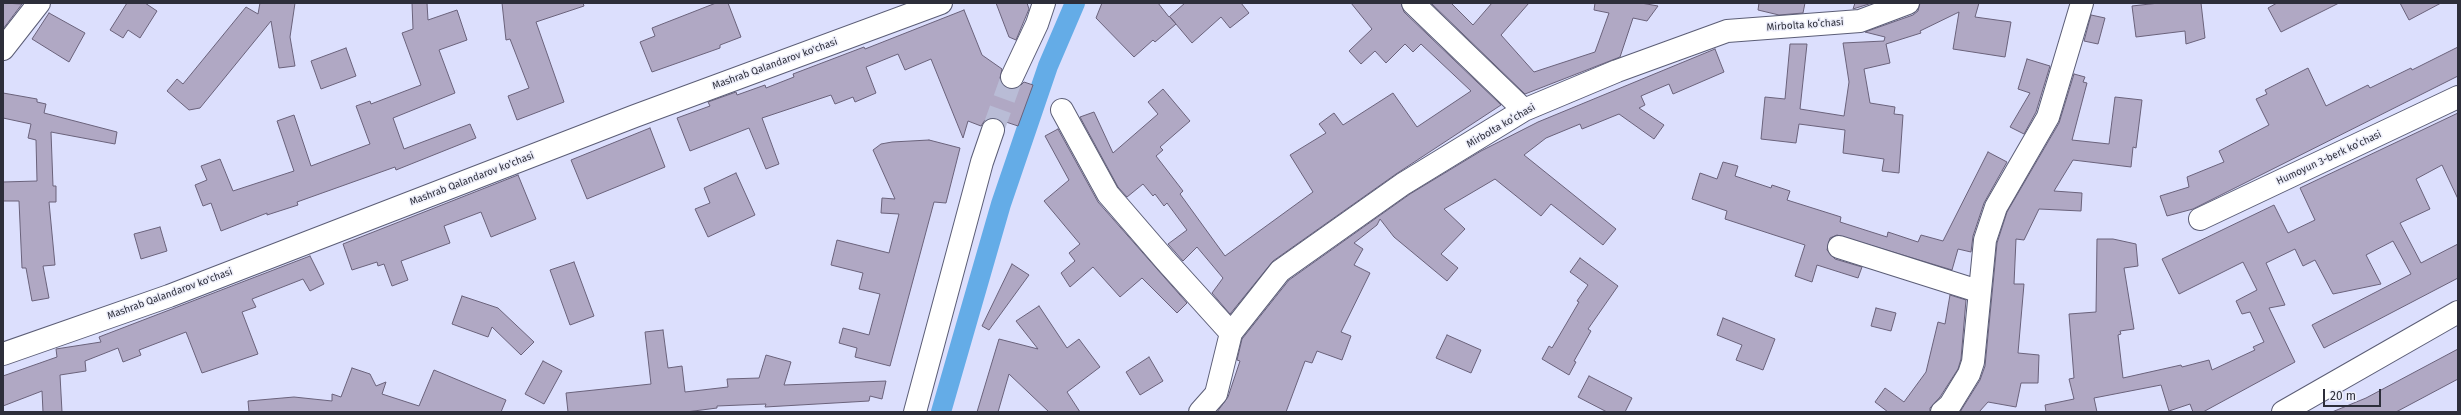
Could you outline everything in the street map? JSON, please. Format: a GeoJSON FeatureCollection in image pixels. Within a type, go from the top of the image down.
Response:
{"type":"FeatureCollection","features":[{"type":"Feature","properties":{"kind":"street"},"geometry":{"type":"LineString","coordinates":[[3,48],[39,3]]}},
{"type":"Feature","properties":{"kind":"street","name":"Mashrab Qalandarov ko'chasi"},"geometry":{"type":"LineString","coordinates":[[3,354],[169,296],[635,116],[941,3]]}},
{"type":"Feature","properties":{"kind":"street"},"geometry":{"type":"LineString","coordinates":[[1012,77],[1037,24],[1044,3]]}},
{"type":"Feature","properties":{"kind":"street"},"geometry":{"type":"LineString","coordinates":[[1413,3],[1524,110]]}},
{"type":"Feature","properties":{"kind":"street","name":"Mirbolta koʻchasi"},"geometry":{"type":"LineString","coordinates":[[1200,412],[1216,394],[1231,333],[1280,272],[1403,184],[1524,110],[1616,71],[1727,31],[1860,21],[1908,3]]}},
{"type":"Feature","properties":{"kind":"street"},"geometry":{"type":"LineString","coordinates":[[1942,412],[1950,405],[1969,374],[1973,362],[1978,291],[1984,240],[1996,207],[2048,117],[2082,3]]}},
{"type":"Feature","properties":{"kind":"street","name":"Humoyun 3-berk koʻchasi"},"geometry":{"type":"LineString","coordinates":[[2200,219],[2458,97]]}},
{"type":"Feature","properties":{"kind":"street"},"geometry":{"type":"LineString","coordinates":[[1062,110],[1108,194],[1231,333]]}},
{"type":"Feature","properties":{"kind":"street"},"geometry":{"type":"LineString","coordinates":[[915,412],[982,162],[993,130]]}},
{"type":"Feature","properties":{"kind":"street"},"geometry":{"type":"LineString","coordinates":[[1839,247],[1978,291]]}},
{"type":"Feature","properties":{"kind":"street"},"geometry":{"type":"LineString","coordinates":[[2283,412],[2458,312]]}},
{"type":"Feature","properties":{"kind":"building"},"geometry":{"type":"Polygon","coordinates":[[[3,3],[22,4],[3,29],[3,3]]]}},
{"type":"Feature","properties":{"kind":"building"},"geometry":{"type":"Polygon","coordinates":[[[127,3],[145,3],[157,11],[140,38],[128,30],[123,38],[110,30],[127,3]]]}},
{"type":"Feature","properties":{"kind":"building"},"geometry":{"type":"Polygon","coordinates":[[[260,3],[295,3],[290,37],[295,66],[279,68],[271,21],[200,108],[189,110],[167,91],[177,79],[183,84],[246,7],[258,14],[260,3]]]}},
{"type":"Feature","properties":{"kind":"building"},"geometry":{"type":"Polygon","coordinates":[[[412,3],[427,3],[428,20],[457,10],[467,40],[439,50],[455,93],[393,118],[404,149],[470,124],[476,138],[396,170],[395,167],[297,202],[298,205],[267,215],[267,213],[221,231],[211,203],[203,206],[195,185],[207,180],[201,166],[220,159],[233,191],[294,171],[277,121],[294,115],[311,166],[370,144],[356,106],[370,101],[371,104],[421,85],[402,33],[413,29],[412,3]]]}},
{"type":"Feature","properties":{"kind":"building"},"geometry":{"type":"Polygon","coordinates":[[[502,3],[583,3],[584,6],[536,22],[564,102],[517,120],[508,96],[529,88],[510,39],[506,40],[502,3]]]}},
{"type":"Feature","properties":{"kind":"building"},"geometry":{"type":"Polygon","coordinates":[[[716,3],[728,3],[741,37],[720,45],[720,48],[652,72],[640,42],[655,36],[652,28],[716,3]]]}},
{"type":"Feature","properties":{"kind":"building"},"geometry":{"type":"Polygon","coordinates":[[[996,3],[1027,3],[1029,9],[1016,40],[1009,37],[996,3]]]}},
{"type":"Feature","properties":{"kind":"building"},"geometry":{"type":"Polygon","coordinates":[[[1102,3],[1158,3],[1169,17],[1185,3],[1241,3],[1249,13],[1230,28],[1221,17],[1192,43],[1176,24],[1155,42],[1153,40],[1134,57],[1096,18],[1102,3]]]}},
{"type":"Feature","properties":{"kind":"building"},"geometry":{"type":"Polygon","coordinates":[[[1351,3],[1401,3],[1404,12],[1501,105],[1396,174],[1273,261],[1230,314],[1212,293],[1223,278],[1197,247],[1183,261],[1168,244],[1187,230],[1167,203],[1164,206],[1155,194],[1153,196],[1143,184],[1127,197],[1118,187],[1080,117],[1094,112],[1113,153],[1158,114],[1148,102],[1163,89],[1190,121],[1160,147],[1163,150],[1156,156],[1183,191],[1180,194],[1225,256],[1313,192],[1290,155],[1326,133],[1319,124],[1334,113],[1343,125],[1393,93],[1417,127],[1471,91],[1421,44],[1413,52],[1405,44],[1386,63],[1375,51],[1361,64],[1349,51],[1372,29],[1351,3]]]}},
{"type":"Feature","properties":{"kind":"building"},"geometry":{"type":"Polygon","coordinates":[[[1431,3],[1451,3],[1473,25],[1492,3],[1529,3],[1501,35],[1534,72],[1595,52],[1609,13],[1594,10],[1595,3],[1641,3],[1658,6],[1647,21],[1633,18],[1620,57],[1525,94],[1431,3]]]}},
{"type":"Feature","properties":{"kind":"building"},"geometry":{"type":"Polygon","coordinates":[[[1759,3],[1805,3],[1803,13],[1779,15],[1758,10],[1759,3]]]}},
{"type":"Feature","properties":{"kind":"building"},"geometry":{"type":"Polygon","coordinates":[[[1855,3],[1872,3],[1853,9],[1855,3]]]}},
{"type":"Feature","properties":{"kind":"building"},"geometry":{"type":"Polygon","coordinates":[[[1920,3],[1979,3],[1975,17],[2011,22],[2005,57],[1953,49],[1959,12],[1920,31],[1921,33],[1886,44],[1890,63],[1864,69],[1870,103],[1895,107],[1894,114],[1903,115],[1899,173],[1882,171],[1884,159],[1843,153],[1845,130],[1799,124],[1796,143],[1761,139],[1765,97],[1785,99],[1790,44],[1807,44],[1800,109],[1844,116],[1849,82],[1843,43],[1884,41],[1885,37],[1865,32],[1913,15],[1918,11],[1920,3]]]}},
{"type":"Feature","properties":{"kind":"building"},"geometry":{"type":"Polygon","coordinates":[[[2159,3],[2201,3],[2205,38],[2186,44],[2185,31],[2136,37],[2132,6],[2159,3]]]}},
{"type":"Feature","properties":{"kind":"building"},"geometry":{"type":"Polygon","coordinates":[[[2277,3],[2339,3],[2281,32],[2268,8],[2277,3]]]}},
{"type":"Feature","properties":{"kind":"building"},"geometry":{"type":"Polygon","coordinates":[[[2400,3],[2441,3],[2409,20],[2400,3]]]}},
{"type":"Feature","properties":{"kind":"building"},"geometry":{"type":"Polygon","coordinates":[[[964,10],[982,55],[1002,69],[1000,78],[1002,84],[1013,89],[1019,87],[1024,82],[1033,85],[1018,126],[1006,122],[1004,126],[997,118],[985,120],[981,126],[968,121],[963,138],[931,59],[905,70],[898,54],[866,67],[876,93],[855,102],[853,97],[835,104],[831,95],[762,118],[779,164],[766,169],[749,128],[690,151],[677,118],[710,106],[708,102],[736,92],[737,95],[765,85],[766,88],[794,77],[793,74],[864,47],[865,49],[964,10]]]}},
{"type":"Feature","properties":{"kind":"building"},"geometry":{"type":"Polygon","coordinates":[[[49,13],[85,33],[69,62],[32,39],[49,13]]]}},
{"type":"Feature","properties":{"kind":"building"},"geometry":{"type":"Polygon","coordinates":[[[2091,15],[2105,18],[2098,44],[2084,41],[2091,15]]]}},
{"type":"Feature","properties":{"kind":"building"},"geometry":{"type":"Polygon","coordinates":[[[2458,47],[2458,76],[2193,209],[2167,216],[2160,196],[2189,187],[2187,177],[2224,162],[2219,151],[2269,125],[2256,99],[2267,94],[2265,90],[2308,68],[2326,106],[2368,85],[2370,88],[2411,68],[2412,70],[2458,47]]]}},
{"type":"Feature","properties":{"kind":"building"},"geometry":{"type":"Polygon","coordinates":[[[346,48],[356,76],[321,89],[311,61],[346,48]]]}},
{"type":"Feature","properties":{"kind":"building"},"geometry":{"type":"Polygon","coordinates":[[[1715,49],[1724,72],[1673,94],[1669,84],[1641,96],[1645,105],[1639,108],[1664,125],[1654,139],[1619,114],[1582,129],[1580,124],[1546,138],[1524,155],[1616,229],[1603,245],[1551,204],[1541,216],[1495,179],[1444,209],[1465,229],[1441,254],[1458,268],[1447,281],[1394,237],[1380,219],[1377,225],[1354,243],[1363,249],[1354,265],[1370,273],[1341,332],[1351,336],[1342,360],[1317,351],[1312,363],[1305,361],[1286,412],[1217,412],[1228,397],[1240,361],[1237,360],[1242,339],[1289,280],[1410,194],[1481,151],[1538,122],[1715,49]]]}},
{"type":"Feature","properties":{"kind":"building"},"geometry":{"type":"Polygon","coordinates":[[[2027,59],[2050,66],[2036,112],[2024,134],[2010,127],[2030,93],[2018,89],[2027,59]]]}},
{"type":"Feature","properties":{"kind":"building"},"geometry":{"type":"Polygon","coordinates":[[[2074,74],[2085,77],[2083,82],[2087,83],[2072,140],[2109,144],[2115,97],[2142,100],[2136,148],[2133,147],[2131,167],[2073,160],[2054,191],[2082,193],[2081,211],[2039,209],[2024,240],[2016,239],[2014,284],[2024,284],[2018,353],[2039,355],[2038,383],[2021,383],[2016,407],[1988,402],[1979,412],[1960,412],[1980,380],[1985,366],[1997,243],[2007,212],[2059,123],[2074,74]]]}},
{"type":"Feature","properties":{"kind":"building"},"geometry":{"type":"Polygon","coordinates":[[[3,93],[37,99],[37,102],[46,104],[44,113],[117,132],[115,144],[51,132],[53,186],[56,186],[56,202],[49,202],[55,265],[43,266],[49,298],[32,301],[26,268],[22,268],[19,201],[3,201],[3,182],[37,181],[36,140],[28,138],[31,124],[3,118],[3,93]]]}},
{"type":"Feature","properties":{"kind":"building"},"geometry":{"type":"Polygon","coordinates":[[[2458,113],[2458,199],[2442,165],[2416,179],[2430,209],[2400,223],[2421,263],[2458,244],[2458,278],[2324,348],[2312,325],[2411,274],[2393,241],[2366,255],[2381,284],[2333,294],[2315,260],[2303,266],[2295,249],[2266,263],[2285,305],[2269,308],[2295,362],[2203,412],[2193,412],[2190,404],[2169,411],[2161,385],[2094,398],[2097,412],[2046,412],[2045,405],[2074,399],[2069,379],[2074,378],[2069,314],[2096,312],[2097,239],[2113,239],[2136,244],[2138,266],[2124,268],[2134,329],[2120,331],[2121,334],[2118,335],[2123,378],[2181,365],[2182,367],[2209,360],[2212,370],[2255,350],[2253,347],[2264,342],[2250,312],[2242,314],[2236,301],[2257,290],[2243,262],[2179,294],[2162,259],[2274,205],[2288,233],[2315,220],[2300,188],[2458,113]]]}},
{"type":"Feature","properties":{"kind":"building"},"geometry":{"type":"Polygon","coordinates":[[[650,128],[665,167],[587,199],[571,160],[650,128]]]}},
{"type":"Feature","properties":{"kind":"building"},"geometry":{"type":"Polygon","coordinates":[[[1058,129],[1098,202],[1187,303],[1177,313],[1142,278],[1120,297],[1093,267],[1070,287],[1061,273],[1075,261],[1069,253],[1080,244],[1044,201],[1069,180],[1045,136],[1058,129]]]}},
{"type":"Feature","properties":{"kind":"building"},"geometry":{"type":"Polygon","coordinates":[[[929,140],[960,148],[946,203],[934,202],[890,366],[855,357],[857,348],[839,343],[843,328],[869,335],[880,294],[859,289],[863,273],[831,265],[837,240],[889,253],[899,214],[881,213],[882,198],[895,199],[873,150],[881,144],[892,142],[929,140]]]}},
{"type":"Feature","properties":{"kind":"building"},"geometry":{"type":"Polygon","coordinates":[[[1988,152],[2007,162],[1984,203],[1973,236],[1971,252],[1958,249],[1952,270],[1837,235],[1830,238],[1827,250],[1835,259],[1862,267],[1858,278],[1817,265],[1812,282],[1795,276],[1805,245],[1725,219],[1727,211],[1692,199],[1700,173],[1717,179],[1723,162],[1738,166],[1735,176],[1771,188],[1772,185],[1790,191],[1787,200],[1841,217],[1840,222],[1887,237],[1888,232],[1918,242],[1921,235],[1943,241],[1988,152]]]}},
{"type":"Feature","properties":{"kind":"building"},"geometry":{"type":"Polygon","coordinates":[[[736,173],[755,215],[708,237],[695,209],[710,203],[704,188],[736,173]]]}},
{"type":"Feature","properties":{"kind":"building"},"geometry":{"type":"Polygon","coordinates":[[[518,175],[536,219],[491,237],[481,212],[444,226],[450,243],[401,261],[408,280],[392,286],[384,264],[378,266],[377,262],[352,270],[343,244],[518,175]]]}},
{"type":"Feature","properties":{"kind":"building"},"geometry":{"type":"Polygon","coordinates":[[[160,227],[167,251],[141,259],[134,234],[160,227]]]}},
{"type":"Feature","properties":{"kind":"building"},"geometry":{"type":"Polygon","coordinates":[[[310,256],[324,284],[310,291],[303,279],[252,299],[256,307],[242,312],[258,354],[202,373],[186,332],[139,350],[141,355],[123,362],[118,348],[85,361],[86,371],[60,375],[62,412],[43,412],[42,391],[3,406],[3,376],[57,357],[56,349],[101,342],[99,337],[310,256]]]}},
{"type":"Feature","properties":{"kind":"building"},"geometry":{"type":"Polygon","coordinates":[[[1580,258],[1618,286],[1588,329],[1591,331],[1574,361],[1576,362],[1569,375],[1542,359],[1549,346],[1552,348],[1579,302],[1577,301],[1588,285],[1570,272],[1580,258]]]}},
{"type":"Feature","properties":{"kind":"building"},"geometry":{"type":"Polygon","coordinates":[[[574,262],[594,316],[570,325],[550,270],[574,262]]]}},
{"type":"Feature","properties":{"kind":"building"},"geometry":{"type":"Polygon","coordinates":[[[1012,264],[1029,275],[989,330],[982,326],[1012,264]]]}},
{"type":"Feature","properties":{"kind":"building"},"geometry":{"type":"Polygon","coordinates":[[[1950,295],[1966,300],[1961,359],[1958,369],[1940,397],[1930,408],[1930,412],[1888,412],[1875,402],[1885,388],[1904,402],[1926,372],[1938,322],[1945,324],[1950,295]]]}},
{"type":"Feature","properties":{"kind":"building"},"geometry":{"type":"Polygon","coordinates":[[[462,296],[498,308],[534,342],[521,355],[492,327],[488,337],[452,324],[462,296]]]}},
{"type":"Feature","properties":{"kind":"building"},"geometry":{"type":"Polygon","coordinates":[[[1039,306],[1067,348],[1079,339],[1100,367],[1067,392],[1080,412],[1049,412],[1009,374],[998,412],[977,412],[999,339],[1038,349],[1016,321],[1039,306]]]}},
{"type":"Feature","properties":{"kind":"building"},"geometry":{"type":"Polygon","coordinates":[[[1876,308],[1896,313],[1891,331],[1871,326],[1876,308]]]}},
{"type":"Feature","properties":{"kind":"building"},"geometry":{"type":"Polygon","coordinates":[[[1723,318],[1775,339],[1763,370],[1736,360],[1742,345],[1717,335],[1723,318]]]}},
{"type":"Feature","properties":{"kind":"building"},"geometry":{"type":"Polygon","coordinates":[[[663,330],[668,368],[682,366],[685,392],[728,387],[727,379],[759,378],[766,355],[791,362],[784,385],[886,381],[882,399],[870,396],[869,401],[765,407],[766,404],[717,406],[717,408],[686,412],[568,412],[566,393],[651,384],[645,332],[663,330]]]}},
{"type":"Feature","properties":{"kind":"building"},"geometry":{"type":"Polygon","coordinates":[[[1447,335],[1481,350],[1471,373],[1436,358],[1447,335]]]}},
{"type":"Feature","properties":{"kind":"building"},"geometry":{"type":"Polygon","coordinates":[[[2458,349],[2458,379],[2396,412],[2332,412],[2366,398],[2458,349]]]}},
{"type":"Feature","properties":{"kind":"building"},"geometry":{"type":"Polygon","coordinates":[[[1149,357],[1163,381],[1140,395],[1126,372],[1149,357]]]}},
{"type":"Feature","properties":{"kind":"building"},"geometry":{"type":"Polygon","coordinates":[[[543,361],[562,371],[544,404],[525,394],[543,361]]]}},
{"type":"Feature","properties":{"kind":"building"},"geometry":{"type":"Polygon","coordinates":[[[352,368],[370,374],[376,386],[386,382],[382,394],[419,406],[434,370],[506,400],[501,412],[249,412],[248,401],[294,397],[332,401],[332,394],[341,397],[352,368]]]}},
{"type":"Feature","properties":{"kind":"building"},"geometry":{"type":"Polygon","coordinates":[[[1589,376],[1632,398],[1625,412],[1607,412],[1578,397],[1589,376]]]}},
{"type":"Feature","properties":{"kind":"waterway"},"geometry":{"type":"LineString","coordinates":[[941,412],[1001,204],[1048,66],[1075,3]]}},
{"type":"Feature","properties":{"kind":"tunnel"},"geometry":{"type":"LineString","coordinates":[[993,130],[1012,77]]}}]}
